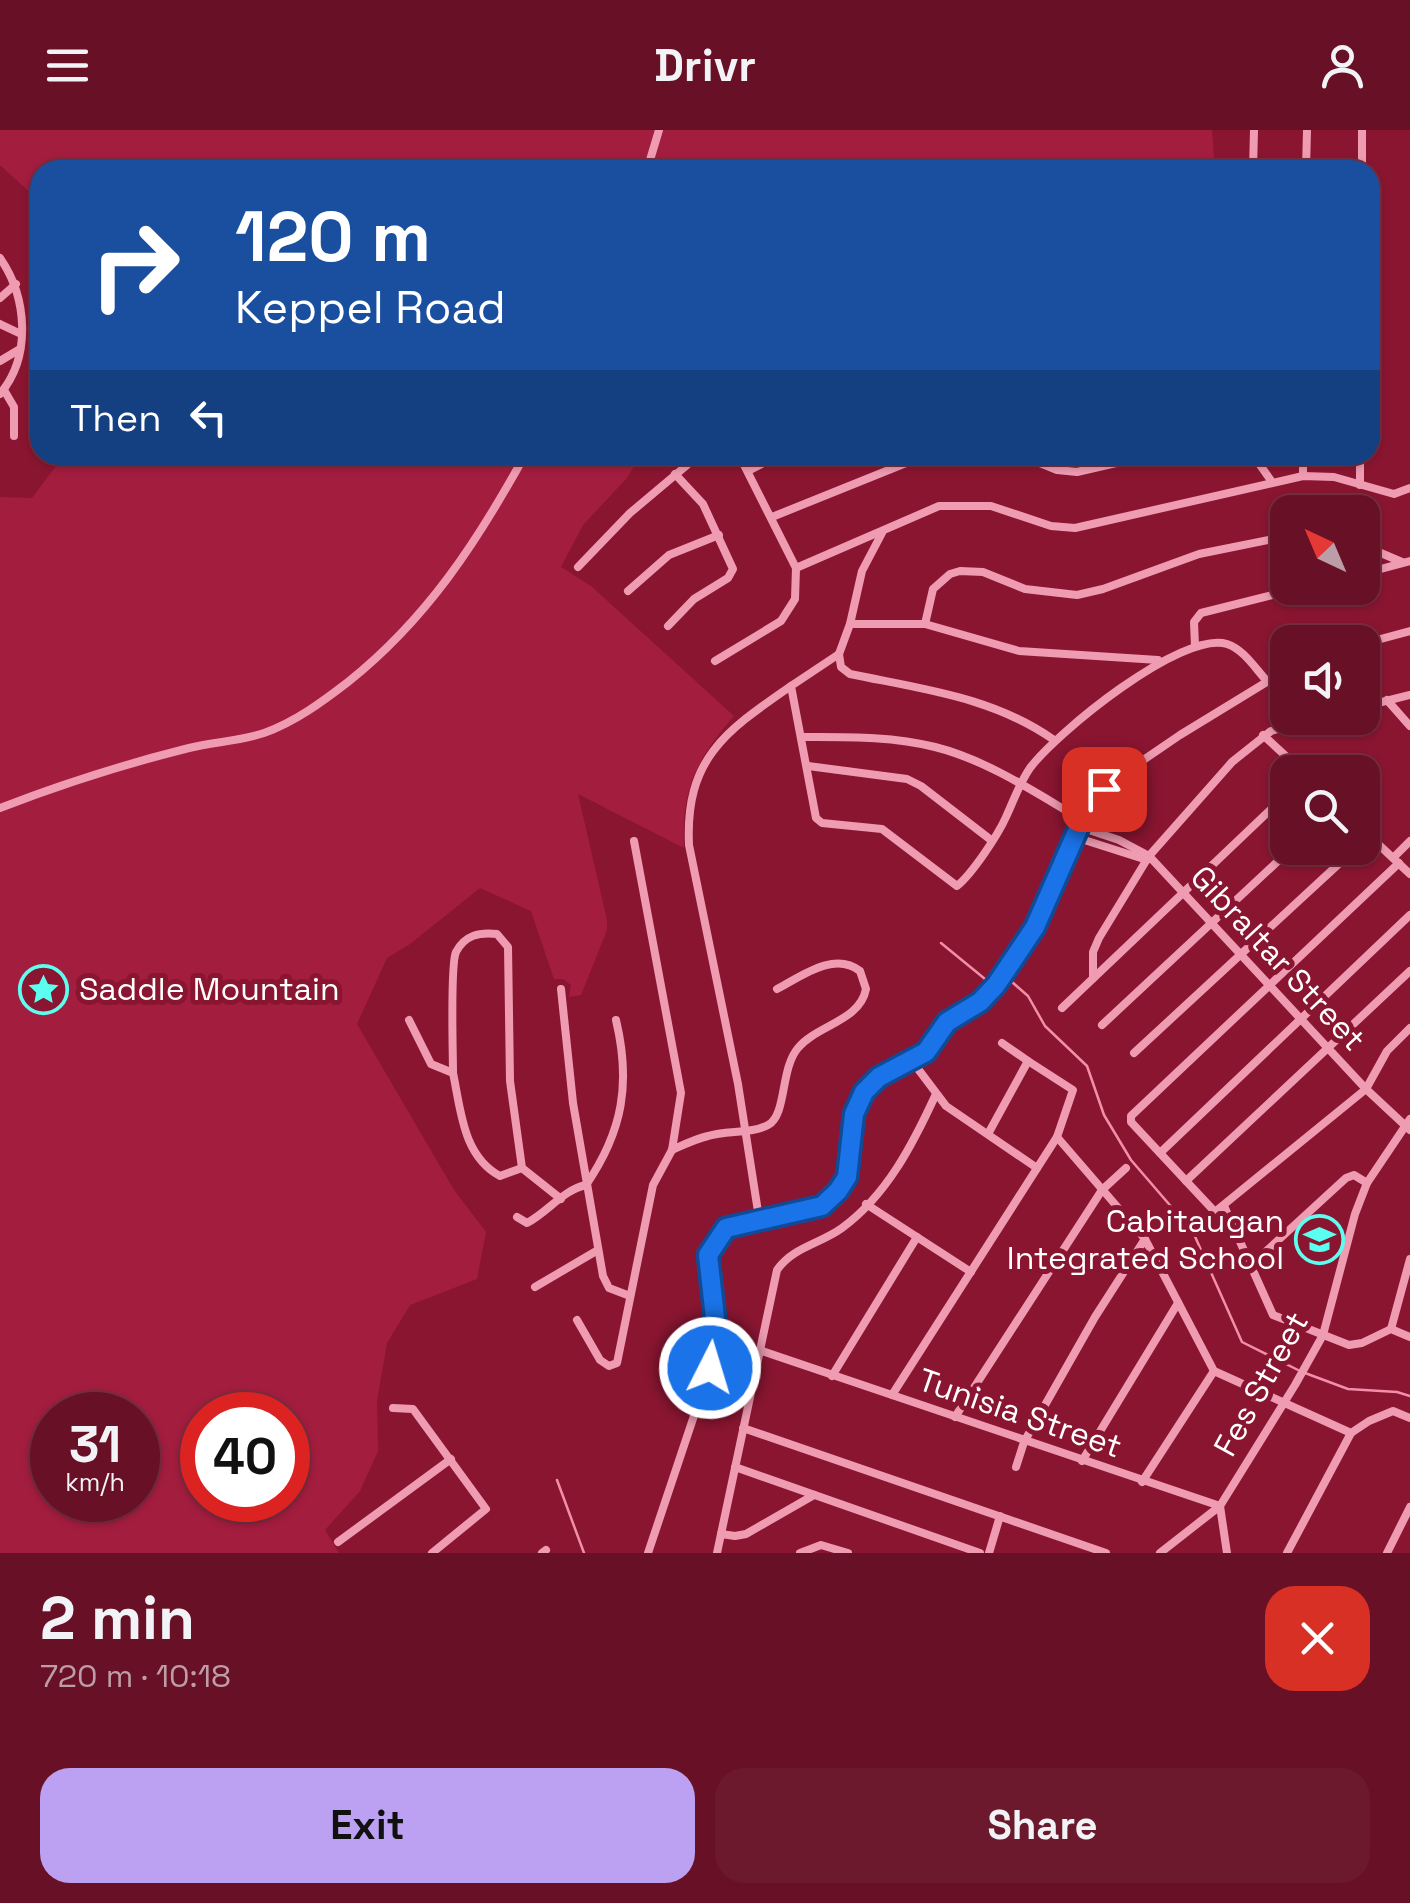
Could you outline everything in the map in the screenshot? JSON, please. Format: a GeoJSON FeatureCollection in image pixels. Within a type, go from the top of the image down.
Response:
{"type":"FeatureCollection","features":[{"type":"Feature","properties":{"kind":"street"},"geometry":{"type":"LineString","coordinates":[[650,160],[659,130]]}},
{"type":"Feature","properties":{"kind":"street"},"geometry":{"type":"LineString","coordinates":[[1253,160],[1254,130]]}},
{"type":"Feature","properties":{"kind":"street"},"geometry":{"type":"LineString","coordinates":[[1306,160],[1307,130]]}},
{"type":"Feature","properties":{"kind":"street"},"geometry":{"type":"LineString","coordinates":[[1362,130],[1362,160]]}},
{"type":"Feature","properties":{"kind":"street"},"geometry":{"type":"LineString","coordinates":[[0,258],[21,301],[20,349],[14,373],[2,392],[14,407],[14,436]]}},
{"type":"Feature","properties":{"kind":"street"},"geometry":{"type":"LineString","coordinates":[[0,298],[16,284]]}},
{"type":"Feature","properties":{"kind":"street"},"geometry":{"type":"LineString","coordinates":[[0,324],[21,334]]}},
{"type":"Feature","properties":{"kind":"street"},"geometry":{"type":"LineString","coordinates":[[0,361],[20,349]]}},
{"type":"Feature","properties":{"kind":"street"},"geometry":{"type":"LineString","coordinates":[[0,808],[60,784],[129,764],[262,734],[318,705],[375,660],[433,600],[469,553],[519,465]]}},
{"type":"Feature","properties":{"kind":"street"},"geometry":{"type":"LineString","coordinates":[[578,567],[630,513],[686,465]]}},
{"type":"Feature","properties":{"kind":"street"},"geometry":{"type":"LineString","coordinates":[[714,661],[781,621],[794,599],[796,568],[745,465]]}},
{"type":"Feature","properties":{"kind":"street"},"geometry":{"type":"LineString","coordinates":[[748,470],[759,465]]}},
{"type":"Feature","properties":{"kind":"street"},"geometry":{"type":"LineString","coordinates":[[772,517],[901,465]]}},
{"type":"Feature","properties":{"kind":"street"},"geometry":{"type":"LineString","coordinates":[[1044,465],[1077,472],[1108,465]]}},
{"type":"Feature","properties":{"kind":"street"},"geometry":{"type":"LineString","coordinates":[[1260,465],[1272,482]]}},
{"type":"Feature","properties":{"kind":"street"},"geometry":{"type":"LineString","coordinates":[[1303,465],[1303,476]]}},
{"type":"Feature","properties":{"kind":"street"},"geometry":{"type":"LineString","coordinates":[[1360,465],[1360,485]]}},
{"type":"Feature","properties":{"kind":"street"},"geometry":{"type":"LineString","coordinates":[[668,626],[694,599],[731,574],[732,564],[699,498],[674,474]]}},
{"type":"Feature","properties":{"kind":"street"},"geometry":{"type":"LineString","coordinates":[[796,568],[925,511],[964,504],[1000,508],[1051,526],[1090,527],[1303,476],[1334,477],[1394,494],[1410,488]]}},
{"type":"Feature","properties":{"kind":"street"},"geometry":{"type":"LineString","coordinates":[[759,1218],[689,846],[694,789],[714,748],[742,721],[838,654],[850,624],[858,584],[882,533]]}},
{"type":"Feature","properties":{"kind":"street"},"geometry":{"type":"LineString","coordinates":[[628,592],[663,558],[719,534]]}},
{"type":"Feature","properties":{"kind":"street"},"geometry":{"type":"LineString","coordinates":[[925,624],[933,589],[950,574],[960,571],[983,572],[1025,589],[1077,594],[1104,589],[1183,558],[1270,540]]}},
{"type":"Feature","properties":{"kind":"street"},"geometry":{"type":"LineString","coordinates":[[1380,552],[1406,561]]}},
{"type":"Feature","properties":{"kind":"street"},"geometry":{"type":"LineString","coordinates":[[1380,569],[1406,561]]}},
{"type":"Feature","properties":{"kind":"street"},"geometry":{"type":"LineString","coordinates":[[1195,646],[1194,622],[1201,613],[1270,596]]}},
{"type":"Feature","properties":{"kind":"street"},"geometry":{"type":"LineString","coordinates":[[850,624],[925,624],[1032,653],[1161,660]]}},
{"type":"Feature","properties":{"kind":"street"},"geometry":{"type":"LineString","coordinates":[[1380,639],[1410,631]]}},
{"type":"Feature","properties":{"kind":"street"},"geometry":{"type":"LineString","coordinates":[[791,686],[818,822],[878,827],[957,886],[1005,820],[1019,784],[1054,740],[1161,660],[1214,643],[1234,648],[1266,680]]}},
{"type":"Feature","properties":{"kind":"street"},"geometry":{"type":"LineString","coordinates":[[838,654],[841,667],[850,674],[982,702],[1020,718],[1054,740]]}},
{"type":"Feature","properties":{"kind":"street"},"geometry":{"type":"LineString","coordinates":[[648,1553],[710,1368],[715,1318],[708,1255],[726,1228],[822,1206],[838,1191],[847,1177],[854,1114],[860,1098],[874,1081],[930,1049],[947,1022],[980,1002],[1004,976],[1035,927],[1093,800],[1109,784],[1270,678]]}},
{"type":"Feature","properties":{"kind":"street"},"geometry":{"type":"LineString","coordinates":[[1380,702],[1410,695]]}},
{"type":"Feature","properties":{"kind":"street"},"geometry":{"type":"LineString","coordinates":[[1386,700],[1410,726]]}},
{"type":"Feature","properties":{"kind":"street"},"geometry":{"type":"LineString","coordinates":[[1092,978],[1099,938],[1150,859],[1204,790],[1270,732]]}},
{"type":"Feature","properties":{"kind":"street"},"geometry":{"type":"LineString","coordinates":[[1264,734],[1286,755]]}},
{"type":"Feature","properties":{"kind":"street"},"geometry":{"type":"LineString","coordinates":[[803,737],[882,738],[937,748],[1019,784],[1081,823],[1150,859]]}},
{"type":"Feature","properties":{"kind":"street"},"geometry":{"type":"LineString","coordinates":[[808,766],[906,780],[921,786],[991,840]]}},
{"type":"Feature","properties":{"kind":"street"},"geometry":{"type":"LineString","coordinates":[[1062,1008],[1270,810]]}},
{"type":"Feature","properties":{"kind":"street"},"geometry":{"type":"LineString","coordinates":[[1076,836],[1150,859]]}},
{"type":"Feature","properties":{"kind":"street"},"geometry":{"type":"LineString","coordinates":[[577,1320],[600,1360],[609,1366],[617,1363],[653,1185],[672,1150],[681,1093],[634,841]]}},
{"type":"Feature","properties":{"kind":"street"},"geometry":{"type":"LineString","coordinates":[[1216,1213],[1131,1122],[1132,1115],[1272,986],[1410,841]]}},
{"type":"Feature","properties":{"kind":"street"},"geometry":{"type":"LineString","coordinates":[[1380,847],[1410,874]]}},
{"type":"Feature","properties":{"kind":"street","name":"Gibraltar Street"},"geometry":{"type":"LineString","coordinates":[[1150,859],[1366,1089],[1408,1125]]}},
{"type":"Feature","properties":{"kind":"street"},"geometry":{"type":"LineString","coordinates":[[1102,1025],[1274,865]]}},
{"type":"Feature","properties":{"kind":"street"},"geometry":{"type":"LineString","coordinates":[[1134,1054],[1338,865]]}},
{"type":"Feature","properties":{"kind":"street"},"geometry":{"type":"LineString","coordinates":[[1160,1153],[1410,915]]}},
{"type":"Feature","properties":{"kind":"street"},"geometry":{"type":"LineString","coordinates":[[522,1168],[500,1176],[481,1166],[466,1133],[453,1073],[455,954],[469,936],[483,932],[497,934],[508,947],[510,1081],[522,1168],[561,1199]]}},
{"type":"Feature","properties":{"kind":"street"},"geometry":{"type":"LineString","coordinates":[[672,1150],[708,1136],[768,1126],[776,1117],[786,1067],[794,1052],[810,1037],[857,1008],[866,990],[860,971],[840,962],[820,967],[777,989]]}},
{"type":"Feature","properties":{"kind":"street"},"geometry":{"type":"LineString","coordinates":[[1186,1181],[1410,971]]}},
{"type":"Feature","properties":{"kind":"street"},"geometry":{"type":"LineString","coordinates":[[560,989],[573,1103],[603,1276],[609,1288],[630,1296]]}},
{"type":"Feature","properties":{"kind":"street"},"geometry":{"type":"LineString","coordinates":[[409,1020],[431,1064],[453,1073]]}},
{"type":"Feature","properties":{"kind":"street"},"geometry":{"type":"LineString","coordinates":[[517,1217],[527,1223],[547,1212],[572,1188],[586,1185],[613,1135],[625,1088],[616,1020]]}},
{"type":"Feature","properties":{"kind":"street"},"geometry":{"type":"LineString","coordinates":[[1200,1224],[1366,1089],[1387,1051],[1410,1028]]}},
{"type":"Feature","properties":{"kind":"street"},"geometry":{"type":"LineString","coordinates":[[892,1396],[1056,1137],[1074,1093],[1072,1088],[1002,1044]]}},
{"type":"Feature","properties":{"kind":"street"},"geometry":{"type":"LineString","coordinates":[[912,1061],[957,1115],[1037,1168]]}},
{"type":"Feature","properties":{"kind":"street"},"geometry":{"type":"LineString","coordinates":[[988,1134],[1028,1061]]}},
{"type":"Feature","properties":{"kind":"street"},"geometry":{"type":"LineString","coordinates":[[717,1553],[774,1280],[786,1258],[844,1226],[894,1175],[936,1094]]}},
{"type":"Feature","properties":{"kind":"street","name":"Fes Street"},"geometry":{"type":"LineString","coordinates":[[1160,1553],[1220,1506],[1295,1385],[1323,1335],[1351,1226],[1368,1183],[1408,1125]]}},
{"type":"Feature","properties":{"kind":"street"},"geometry":{"type":"LineString","coordinates":[[1056,1137],[1145,1239],[1214,1371],[1352,1433]]}},
{"type":"Feature","properties":{"kind":"street"},"geometry":{"type":"LineString","coordinates":[[954,1417],[1102,1190],[1126,1168]]}},
{"type":"Feature","properties":{"kind":"street"},"geometry":{"type":"LineString","coordinates":[[1250,1266],[1346,1178],[1354,1176],[1368,1183]]}},
{"type":"Feature","properties":{"kind":"street"},"geometry":{"type":"LineString","coordinates":[[866,1204],[971,1272]]}},
{"type":"Feature","properties":{"kind":"street"},"geometry":{"type":"LineString","coordinates":[[1224,1206],[1271,1314],[1349,1345],[1391,1330],[1410,1337]]}},
{"type":"Feature","properties":{"kind":"street"},"geometry":{"type":"LineString","coordinates":[[832,1376],[917,1237]]}},
{"type":"Feature","properties":{"kind":"street"},"geometry":{"type":"LineString","coordinates":[[1016,1467],[1024,1442],[1145,1239]]}},
{"type":"Feature","properties":{"kind":"street"},"geometry":{"type":"LineString","coordinates":[[535,1287],[598,1250]]}},
{"type":"Feature","properties":{"kind":"street"},"geometry":{"type":"LineString","coordinates":[[1391,1330],[1410,1259]]}},
{"type":"Feature","properties":{"kind":"street"},"geometry":{"type":"LineString","coordinates":[[1082,1461],[1178,1302]]}},
{"type":"Feature","properties":{"kind":"street","name":"Tunisia Street"},"geometry":{"type":"LineString","coordinates":[[759,1350],[1220,1506]]}},
{"type":"Feature","properties":{"kind":"street"},"geometry":{"type":"LineString","coordinates":[[1142,1482],[1214,1371]]}},
{"type":"Feature","properties":{"kind":"street"},"geometry":{"type":"LineString","coordinates":[[393,1408],[413,1409],[486,1509],[432,1553]]}},
{"type":"Feature","properties":{"kind":"street"},"geometry":{"type":"LineString","coordinates":[[1287,1553],[1352,1433],[1393,1411],[1410,1418]]}},
{"type":"Feature","properties":{"kind":"street"},"geometry":{"type":"LineString","coordinates":[[743,1428],[1106,1553]]}},
{"type":"Feature","properties":{"kind":"street"},"geometry":{"type":"LineString","coordinates":[[338,1542],[451,1459]]}},
{"type":"Feature","properties":{"kind":"street"},"geometry":{"type":"LineString","coordinates":[[735,1467],[980,1553]]}},
{"type":"Feature","properties":{"kind":"street"},"geometry":{"type":"LineString","coordinates":[[721,1534],[746,1534],[814,1495]]}},
{"type":"Feature","properties":{"kind":"street"},"geometry":{"type":"LineString","coordinates":[[1220,1506],[1227,1553]]}},
{"type":"Feature","properties":{"kind":"street"},"geometry":{"type":"LineString","coordinates":[[1387,1553],[1410,1508]]}},
{"type":"Feature","properties":{"kind":"street"},"geometry":{"type":"LineString","coordinates":[[989,1553],[1000,1516]]}},
{"type":"Feature","properties":{"kind":"street"},"geometry":{"type":"LineString","coordinates":[[800,1553],[821,1545],[848,1553]]}},
{"type":"Feature","properties":{"kind":"shaded area"},"geometry":{"type":"Polygon","coordinates":[[[0,130],[1212,130],[1214,160],[30,160],[30,192],[0,165],[0,130]]]}},
{"type":"Feature","properties":{"kind":"shaded area"},"geometry":{"type":"Polygon","coordinates":[[[56,465],[635,465],[583,525],[561,567],[591,586],[734,716],[694,776],[685,809],[684,848],[578,794],[607,920],[607,930],[581,995],[569,997],[571,985],[554,979],[531,911],[480,888],[387,958],[357,1024],[454,1190],[486,1232],[477,1279],[410,1305],[387,1343],[377,1401],[378,1451],[360,1491],[325,1530],[339,1553],[0,1553],[0,497],[32,498],[56,465]]]}},
{"type":"Feature","properties":{"kind":"waterway"},"geometry":{"type":"LineString","coordinates":[[941,943],[985,979],[1012,982],[1028,996],[1045,1026],[1087,1066],[1104,1115],[1131,1160],[1193,1232],[1242,1342],[1298,1370]]}},
{"type":"Feature","properties":{"kind":"waterway"},"geometry":{"type":"LineString","coordinates":[[1305,1373],[1348,1389],[1410,1396]]}},
{"type":"Feature","properties":{"kind":"waterway"},"geometry":{"type":"LineString","coordinates":[[557,1480],[584,1553]]}},
{"type":"Feature","properties":{"kind":"place","name":"Saddle Mountain"},"geometry":{"type":"Point","coordinates":[44,989]}},
{"type":"Feature","properties":{"kind":"place","name":"Cabitaugan Integrated School"},"geometry":{"type":"Point","coordinates":[1319,1239]}},
{"type":"Feature","properties":{"kind":"route"},"geometry":{"type":"LineString","coordinates":[[710,1368],[715,1318],[708,1255],[715,1240],[726,1228],[822,1206],[838,1191],[847,1177],[854,1114],[864,1092],[879,1077],[930,1049],[947,1022],[991,992],[1035,927],[1086,811],[1104,789]]}}]}
